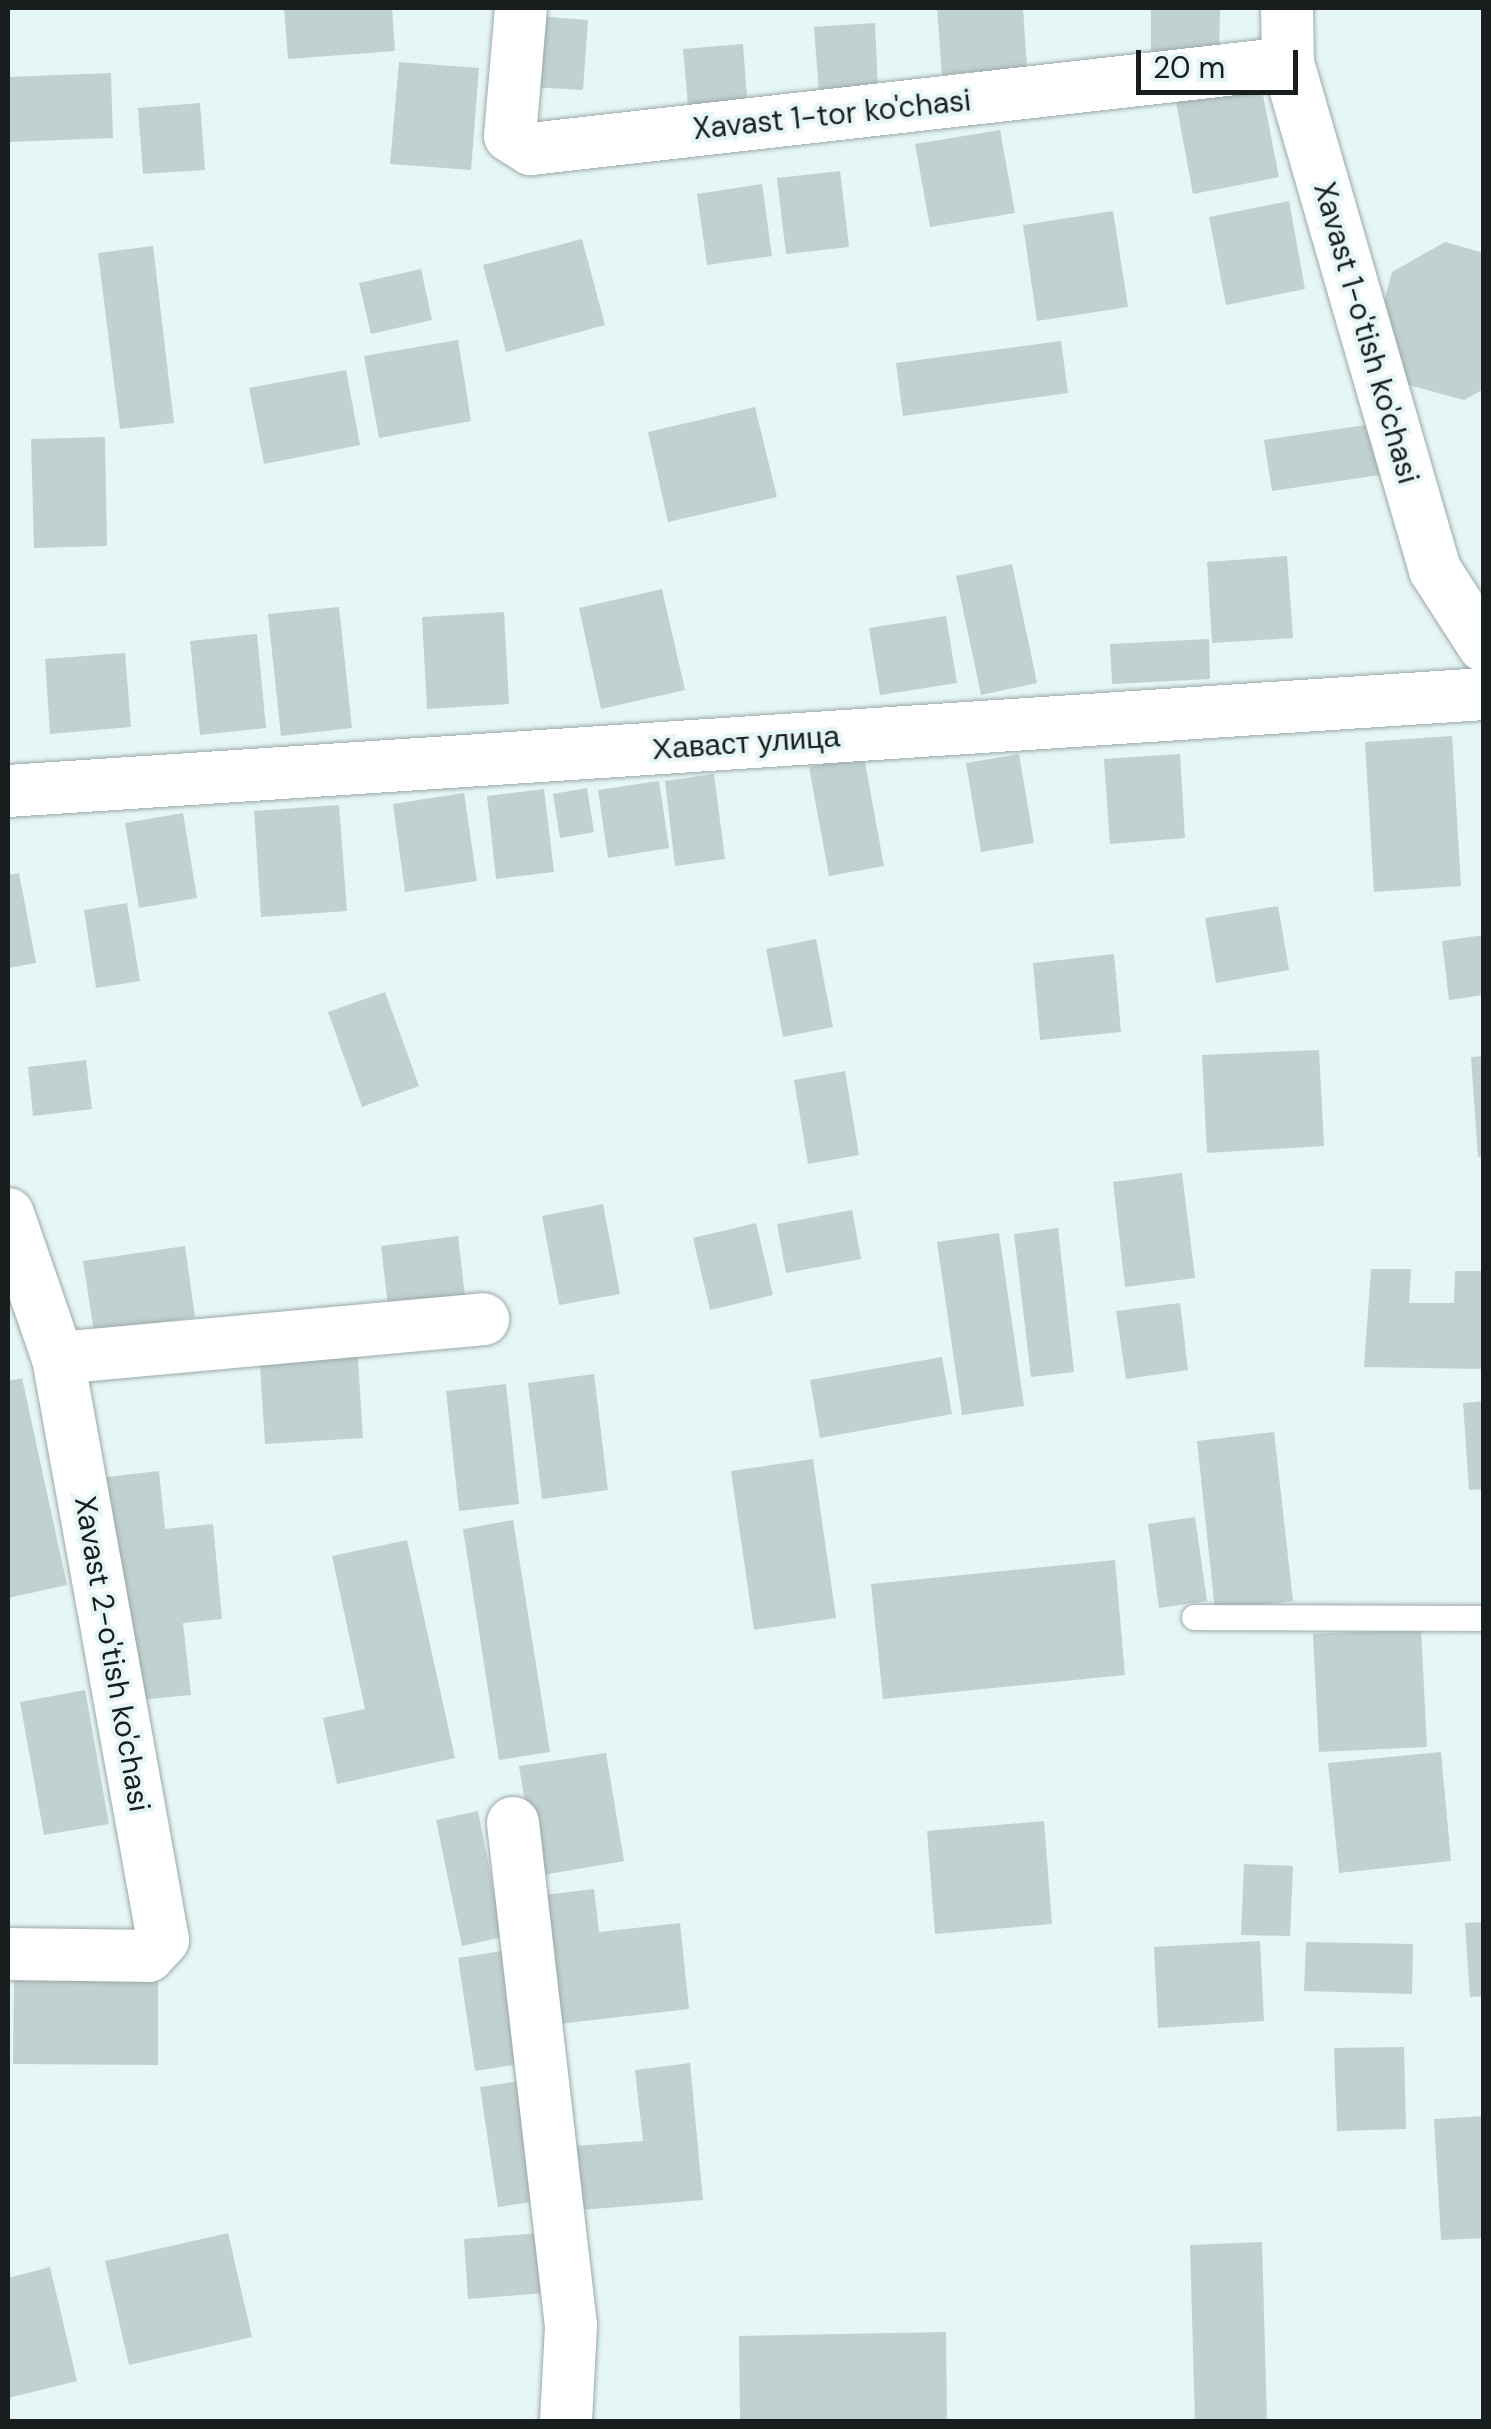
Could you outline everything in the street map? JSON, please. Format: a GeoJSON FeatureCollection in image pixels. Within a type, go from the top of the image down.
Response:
{"type":"FeatureCollection","features":[{"type":"Feature","properties":{"kind":"street","name":"Xavast 1-tor ko'chasi"},"geometry":{"type":"LineString","coordinates":[[522,8],[510,136],[531,149],[1288,63]]}},
{"type":"Feature","properties":{"kind":"street","name":"Xavast 1-o'tish ko'chasi"},"geometry":{"type":"LineString","coordinates":[[1287,8],[1288,63],[1434,570],[1484,646]]}},
{"type":"Feature","properties":{"kind":"street","name":"Хаваст улица"},"geometry":{"type":"LineString","coordinates":[[8,792],[1484,694]]}},
{"type":"Feature","properties":{"kind":"street","name":"Xavast 2-o'tish ko'chasi"},"geometry":{"type":"LineString","coordinates":[[8,1214],[58,1358],[163,1940],[148,1956],[8,1954]]}},
{"type":"Feature","properties":{"kind":"street"},"geometry":{"type":"LineString","coordinates":[[58,1358],[483,1319]]}},
{"type":"Feature","properties":{"kind":"street"},"geometry":{"type":"LineString","coordinates":[[513,1823],[571,2326],[566,2422]]}},
{"type":"Feature","properties":{"kind":"lane"},"geometry":{"type":"LineString","coordinates":[[1194,1617],[1484,1618]]}},
{"type":"Feature","properties":{"kind":"building"},"geometry":{"type":"Polygon","coordinates":[[[284,8],[392,8],[395,51],[288,59],[284,8]]]}},
{"type":"Feature","properties":{"kind":"building"},"geometry":{"type":"Polygon","coordinates":[[[937,8],[1023,8],[1027,67],[942,75],[937,8]]]}},
{"type":"Feature","properties":{"kind":"building"},"geometry":{"type":"Polygon","coordinates":[[[1151,8],[1220,8],[1219,59],[1151,59],[1151,8]]]}},
{"type":"Feature","properties":{"kind":"building"},"geometry":{"type":"Polygon","coordinates":[[[534,16],[588,20],[583,90],[530,87],[534,16]]]}},
{"type":"Feature","properties":{"kind":"building"},"geometry":{"type":"Polygon","coordinates":[[[875,23],[878,89],[819,93],[814,27],[875,23]]]}},
{"type":"Feature","properties":{"kind":"building"},"geometry":{"type":"Polygon","coordinates":[[[743,44],[748,112],[689,117],[683,49],[743,44]]]}},
{"type":"Feature","properties":{"kind":"building"},"geometry":{"type":"Polygon","coordinates":[[[399,62],[479,68],[471,170],[390,164],[399,62]]]}},
{"type":"Feature","properties":{"kind":"building"},"geometry":{"type":"Polygon","coordinates":[[[111,73],[113,138],[8,142],[8,77],[111,73]]]}},
{"type":"Feature","properties":{"kind":"building"},"geometry":{"type":"Polygon","coordinates":[[[1261,85],[1279,177],[1193,194],[1176,102],[1261,85]]]}},
{"type":"Feature","properties":{"kind":"building"},"geometry":{"type":"Polygon","coordinates":[[[200,103],[205,170],[143,174],[138,108],[200,103]]]}},
{"type":"Feature","properties":{"kind":"building"},"geometry":{"type":"Polygon","coordinates":[[[1000,130],[1015,213],[930,227],[915,144],[1000,130]]]}},
{"type":"Feature","properties":{"kind":"building"},"geometry":{"type":"Polygon","coordinates":[[[840,171],[849,247],[786,254],[777,178],[840,171]]]}},
{"type":"Feature","properties":{"kind":"building"},"geometry":{"type":"Polygon","coordinates":[[[762,184],[772,256],[707,265],[697,194],[762,184]]]}},
{"type":"Feature","properties":{"kind":"building"},"geometry":{"type":"Polygon","coordinates":[[[1289,201],[1305,289],[1226,305],[1209,217],[1289,201]]]}},
{"type":"Feature","properties":{"kind":"building"},"geometry":{"type":"Polygon","coordinates":[[[1113,211],[1128,307],[1037,321],[1023,225],[1113,211]]]}},
{"type":"Feature","properties":{"kind":"building"},"geometry":{"type":"Polygon","coordinates":[[[582,239],[605,325],[506,352],[483,265],[582,239]]]}},
{"type":"Feature","properties":{"kind":"building"},"geometry":{"type":"Polygon","coordinates":[[[1445,242],[1484,253],[1484,389],[1464,400],[1405,384],[1376,331],[1392,272],[1445,242]]]}},
{"type":"Feature","properties":{"kind":"building"},"geometry":{"type":"Polygon","coordinates":[[[153,246],[174,423],[120,429],[98,253],[153,246]]]}},
{"type":"Feature","properties":{"kind":"building"},"geometry":{"type":"Polygon","coordinates":[[[421,269],[432,320],[371,334],[359,283],[421,269]]]}},
{"type":"Feature","properties":{"kind":"building"},"geometry":{"type":"Polygon","coordinates":[[[458,340],[471,421],[379,438],[364,356],[458,340]]]}},
{"type":"Feature","properties":{"kind":"building"},"geometry":{"type":"Polygon","coordinates":[[[1061,341],[1068,393],[903,416],[896,363],[1061,341]]]}},
{"type":"Feature","properties":{"kind":"building"},"geometry":{"type":"Polygon","coordinates":[[[346,370],[360,445],[264,464],[249,388],[346,370]]]}},
{"type":"Feature","properties":{"kind":"building"},"geometry":{"type":"Polygon","coordinates":[[[755,407],[777,497],[668,522],[648,432],[755,407]]]}},
{"type":"Feature","properties":{"kind":"building"},"geometry":{"type":"Polygon","coordinates":[[[1372,424],[1380,475],[1272,491],[1264,440],[1372,424]]]}},
{"type":"Feature","properties":{"kind":"building"},"geometry":{"type":"Polygon","coordinates":[[[105,437],[107,546],[34,548],[31,439],[105,437]]]}},
{"type":"Feature","properties":{"kind":"building"},"geometry":{"type":"Polygon","coordinates":[[[1287,556],[1293,638],[1212,643],[1207,562],[1287,556]]]}},
{"type":"Feature","properties":{"kind":"building"},"geometry":{"type":"Polygon","coordinates":[[[1012,564],[1037,683],[981,695],[956,576],[1012,564]]]}},
{"type":"Feature","properties":{"kind":"building"},"geometry":{"type":"Polygon","coordinates":[[[662,589],[685,690],[601,709],[579,608],[662,589]]]}},
{"type":"Feature","properties":{"kind":"building"},"geometry":{"type":"Polygon","coordinates":[[[339,607],[352,728],[281,736],[268,614],[339,607]]]}},
{"type":"Feature","properties":{"kind":"building"},"geometry":{"type":"Polygon","coordinates":[[[504,612],[509,704],[427,709],[422,617],[504,612]]]}},
{"type":"Feature","properties":{"kind":"building"},"geometry":{"type":"Polygon","coordinates":[[[946,616],[957,683],[880,695],[869,628],[946,616]]]}},
{"type":"Feature","properties":{"kind":"building"},"geometry":{"type":"Polygon","coordinates":[[[257,634],[266,728],[200,735],[190,641],[257,634]]]}},
{"type":"Feature","properties":{"kind":"building"},"geometry":{"type":"Polygon","coordinates":[[[1209,639],[1210,679],[1112,684],[1110,644],[1209,639]]]}},
{"type":"Feature","properties":{"kind":"building"},"geometry":{"type":"Polygon","coordinates":[[[125,653],[131,727],[50,734],[45,659],[125,653]]]}},
{"type":"Feature","properties":{"kind":"building"},"geometry":{"type":"Polygon","coordinates":[[[1452,736],[1461,886],[1374,892],[1365,742],[1452,736]]]}},
{"type":"Feature","properties":{"kind":"building"},"geometry":{"type":"Polygon","coordinates":[[[1019,754],[1034,843],[981,852],[966,763],[1019,754]]]}},
{"type":"Feature","properties":{"kind":"building"},"geometry":{"type":"Polygon","coordinates":[[[1180,754],[1185,838],[1110,844],[1104,759],[1180,754]]]}},
{"type":"Feature","properties":{"kind":"building"},"geometry":{"type":"Polygon","coordinates":[[[864,757],[884,866],[829,876],[809,767],[864,757]]]}},
{"type":"Feature","properties":{"kind":"building"},"geometry":{"type":"Polygon","coordinates":[[[714,774],[725,859],[675,866],[665,781],[714,774]]]}},
{"type":"Feature","properties":{"kind":"building"},"geometry":{"type":"Polygon","coordinates":[[[659,781],[669,848],[608,858],[598,790],[659,781]]]}},
{"type":"Feature","properties":{"kind":"building"},"geometry":{"type":"Polygon","coordinates":[[[587,788],[594,832],[560,838],[553,794],[587,788]]]}},
{"type":"Feature","properties":{"kind":"building"},"geometry":{"type":"Polygon","coordinates":[[[544,789],[554,872],[496,879],[487,796],[544,789]]]}},
{"type":"Feature","properties":{"kind":"building"},"geometry":{"type":"Polygon","coordinates":[[[464,793],[477,881],[405,892],[393,804],[464,793]]]}},
{"type":"Feature","properties":{"kind":"building"},"geometry":{"type":"Polygon","coordinates":[[[339,805],[347,911],[261,917],[254,811],[339,805]]]}},
{"type":"Feature","properties":{"kind":"building"},"geometry":{"type":"Polygon","coordinates":[[[183,813],[197,898],[139,908],[125,823],[183,813]]]}},
{"type":"Feature","properties":{"kind":"building"},"geometry":{"type":"Polygon","coordinates":[[[19,873],[36,963],[8,968],[8,875],[19,873]]]}},
{"type":"Feature","properties":{"kind":"building"},"geometry":{"type":"Polygon","coordinates":[[[127,903],[140,981],[96,988],[84,910],[127,903]]]}},
{"type":"Feature","properties":{"kind":"building"},"geometry":{"type":"Polygon","coordinates":[[[1278,906],[1289,970],[1216,983],[1205,918],[1278,906]]]}},
{"type":"Feature","properties":{"kind":"building"},"geometry":{"type":"Polygon","coordinates":[[[1484,935],[1484,995],[1449,1000],[1442,941],[1484,935]]]}},
{"type":"Feature","properties":{"kind":"building"},"geometry":{"type":"Polygon","coordinates":[[[816,939],[833,1027],[783,1037],[766,949],[816,939]]]}},
{"type":"Feature","properties":{"kind":"building"},"geometry":{"type":"Polygon","coordinates":[[[1114,954],[1121,1032],[1040,1040],[1033,963],[1114,954]]]}},
{"type":"Feature","properties":{"kind":"building"},"geometry":{"type":"Polygon","coordinates":[[[385,992],[419,1086],[362,1107],[328,1012],[385,992]]]}},
{"type":"Feature","properties":{"kind":"building"},"geometry":{"type":"Polygon","coordinates":[[[1319,1050],[1324,1146],[1207,1153],[1202,1055],[1319,1050]]]}},
{"type":"Feature","properties":{"kind":"building"},"geometry":{"type":"Polygon","coordinates":[[[1484,1056],[1484,1156],[1478,1157],[1471,1057],[1484,1056]]]}},
{"type":"Feature","properties":{"kind":"building"},"geometry":{"type":"Polygon","coordinates":[[[86,1060],[92,1109],[33,1116],[28,1067],[86,1060]]]}},
{"type":"Feature","properties":{"kind":"building"},"geometry":{"type":"Polygon","coordinates":[[[845,1071],[859,1155],[808,1164],[794,1080],[845,1071]]]}},
{"type":"Feature","properties":{"kind":"building"},"geometry":{"type":"Polygon","coordinates":[[[1182,1173],[1195,1278],[1125,1287],[1113,1182],[1182,1173]]]}},
{"type":"Feature","properties":{"kind":"building"},"geometry":{"type":"Polygon","coordinates":[[[603,1204],[620,1294],[559,1305],[542,1216],[603,1204]]]}},
{"type":"Feature","properties":{"kind":"building"},"geometry":{"type":"Polygon","coordinates":[[[852,1210],[861,1259],[786,1273],[777,1224],[852,1210]]]}},
{"type":"Feature","properties":{"kind":"building"},"geometry":{"type":"Polygon","coordinates":[[[756,1223],[773,1295],[710,1310],[693,1238],[756,1223]]]}},
{"type":"Feature","properties":{"kind":"building"},"geometry":{"type":"Polygon","coordinates":[[[1058,1228],[1074,1372],[1031,1377],[1014,1234],[1058,1228]]]}},
{"type":"Feature","properties":{"kind":"building"},"geometry":{"type":"Polygon","coordinates":[[[999,1233],[1024,1406],[962,1415],[937,1242],[999,1233]]]}},
{"type":"Feature","properties":{"kind":"building"},"geometry":{"type":"Polygon","coordinates":[[[458,1236],[466,1305],[389,1315],[381,1246],[458,1236]]]}},
{"type":"Feature","properties":{"kind":"building"},"geometry":{"type":"Polygon","coordinates":[[[185,1246],[195,1317],[94,1332],[83,1261],[185,1246]]]}},
{"type":"Feature","properties":{"kind":"building"},"geometry":{"type":"Polygon","coordinates":[[[1371,1269],[1411,1269],[1409,1303],[1454,1303],[1455,1271],[1484,1271],[1484,1369],[1364,1367],[1371,1269]]]}},
{"type":"Feature","properties":{"kind":"building"},"geometry":{"type":"Polygon","coordinates":[[[1180,1303],[1188,1370],[1126,1379],[1116,1311],[1180,1303]]]}},
{"type":"Feature","properties":{"kind":"building"},"geometry":{"type":"Polygon","coordinates":[[[357,1344],[363,1438],[265,1444],[259,1350],[357,1344]]]}},
{"type":"Feature","properties":{"kind":"building"},"geometry":{"type":"Polygon","coordinates":[[[942,1357],[952,1414],[820,1438],[810,1380],[942,1357]]]}},
{"type":"Feature","properties":{"kind":"building"},"geometry":{"type":"Polygon","coordinates":[[[594,1374],[608,1490],[542,1499],[528,1383],[594,1374]]]}},
{"type":"Feature","properties":{"kind":"building"},"geometry":{"type":"Polygon","coordinates":[[[22,1378],[67,1585],[8,1598],[8,1381],[22,1378]]]}},
{"type":"Feature","properties":{"kind":"building"},"geometry":{"type":"Polygon","coordinates":[[[506,1384],[519,1504],[459,1511],[446,1391],[506,1384]]]}},
{"type":"Feature","properties":{"kind":"building"},"geometry":{"type":"Polygon","coordinates":[[[1484,1401],[1484,1489],[1469,1490],[1463,1403],[1484,1401]]]}},
{"type":"Feature","properties":{"kind":"building"},"geometry":{"type":"Polygon","coordinates":[[[1274,1432],[1293,1601],[1215,1610],[1197,1441],[1274,1432]]]}},
{"type":"Feature","properties":{"kind":"building"},"geometry":{"type":"Polygon","coordinates":[[[813,1459],[836,1618],[754,1630],[731,1471],[813,1459]]]}},
{"type":"Feature","properties":{"kind":"building"},"geometry":{"type":"Polygon","coordinates":[[[159,1471],[165,1529],[213,1524],[222,1619],[183,1623],[191,1695],[130,1701],[106,1477],[159,1471]]]}},
{"type":"Feature","properties":{"kind":"building"},"geometry":{"type":"Polygon","coordinates":[[[1195,1517],[1207,1601],[1159,1608],[1148,1524],[1195,1517]]]}},
{"type":"Feature","properties":{"kind":"building"},"geometry":{"type":"Polygon","coordinates":[[[513,1520],[550,1752],[499,1760],[463,1529],[513,1520]]]}},
{"type":"Feature","properties":{"kind":"building"},"geometry":{"type":"Polygon","coordinates":[[[407,1540],[455,1758],[337,1784],[323,1718],[365,1709],[332,1556],[407,1540]]]}},
{"type":"Feature","properties":{"kind":"building"},"geometry":{"type":"Polygon","coordinates":[[[1115,1560],[1125,1675],[883,1699],[871,1584],[1115,1560]]]}},
{"type":"Feature","properties":{"kind":"building"},"geometry":{"type":"Polygon","coordinates":[[[1421,1629],[1427,1747],[1319,1752],[1313,1634],[1421,1629]]]}},
{"type":"Feature","properties":{"kind":"building"},"geometry":{"type":"Polygon","coordinates":[[[85,1690],[109,1824],[44,1835],[20,1702],[85,1690]]]}},
{"type":"Feature","properties":{"kind":"building"},"geometry":{"type":"Polygon","coordinates":[[[1441,1752],[1451,1861],[1339,1873],[1328,1763],[1441,1752]]]}},
{"type":"Feature","properties":{"kind":"building"},"geometry":{"type":"Polygon","coordinates":[[[606,1753],[624,1861],[537,1876],[519,1766],[606,1753]]]}},
{"type":"Feature","properties":{"kind":"building"},"geometry":{"type":"Polygon","coordinates":[[[478,1811],[503,1937],[462,1946],[436,1820],[478,1811]]]}},
{"type":"Feature","properties":{"kind":"building"},"geometry":{"type":"Polygon","coordinates":[[[1044,1821],[1052,1924],[935,1934],[927,1831],[1044,1821]]]}},
{"type":"Feature","properties":{"kind":"building"},"geometry":{"type":"Polygon","coordinates":[[[1244,1864],[1293,1866],[1290,1936],[1241,1935],[1244,1864]]]}},
{"type":"Feature","properties":{"kind":"building"},"geometry":{"type":"Polygon","coordinates":[[[594,1889],[599,1932],[680,1923],[689,2009],[558,2024],[544,1895],[594,1889]]]}},
{"type":"Feature","properties":{"kind":"building"},"geometry":{"type":"Polygon","coordinates":[[[1484,1922],[1484,1996],[1470,1997],[1465,1923],[1484,1922]]]}},
{"type":"Feature","properties":{"kind":"building"},"geometry":{"type":"Polygon","coordinates":[[[1260,1941],[1264,2021],[1158,2028],[1154,1947],[1260,1941]]]}},
{"type":"Feature","properties":{"kind":"building"},"geometry":{"type":"Polygon","coordinates":[[[1306,1942],[1413,1944],[1412,1994],[1304,1991],[1306,1942]]]}},
{"type":"Feature","properties":{"kind":"building"},"geometry":{"type":"Polygon","coordinates":[[[508,1950],[525,2063],[475,2071],[458,1958],[508,1950]]]}},
{"type":"Feature","properties":{"kind":"building"},"geometry":{"type":"Polygon","coordinates":[[[158,1979],[158,2065],[13,2064],[14,1980],[158,1979]]]}},
{"type":"Feature","properties":{"kind":"building"},"geometry":{"type":"Polygon","coordinates":[[[1404,2047],[1406,2129],[1337,2131],[1334,2048],[1404,2047]]]}},
{"type":"Feature","properties":{"kind":"building"},"geometry":{"type":"Polygon","coordinates":[[[690,2063],[703,2200],[581,2210],[575,2146],[643,2141],[635,2070],[690,2063]]]}},
{"type":"Feature","properties":{"kind":"building"},"geometry":{"type":"Polygon","coordinates":[[[526,2080],[544,2200],[498,2207],[480,2087],[526,2080]]]}},
{"type":"Feature","properties":{"kind":"building"},"geometry":{"type":"Polygon","coordinates":[[[1484,2116],[1484,2238],[1441,2240],[1434,2119],[1484,2116]]]}},
{"type":"Feature","properties":{"kind":"building"},"geometry":{"type":"Polygon","coordinates":[[[228,2233],[252,2337],[129,2365],[105,2261],[228,2233]]]}},
{"type":"Feature","properties":{"kind":"building"},"geometry":{"type":"Polygon","coordinates":[[[540,2233],[545,2293],[468,2299],[464,2239],[540,2233]]]}},
{"type":"Feature","properties":{"kind":"building"},"geometry":{"type":"Polygon","coordinates":[[[1262,2242],[1267,2422],[1195,2422],[1190,2245],[1262,2242]]]}},
{"type":"Feature","properties":{"kind":"building"},"geometry":{"type":"Polygon","coordinates":[[[50,2267],[77,2381],[8,2398],[8,2278],[50,2267]]]}},
{"type":"Feature","properties":{"kind":"building"},"geometry":{"type":"Polygon","coordinates":[[[946,2332],[947,2422],[740,2422],[739,2336],[946,2332]]]}}]}
